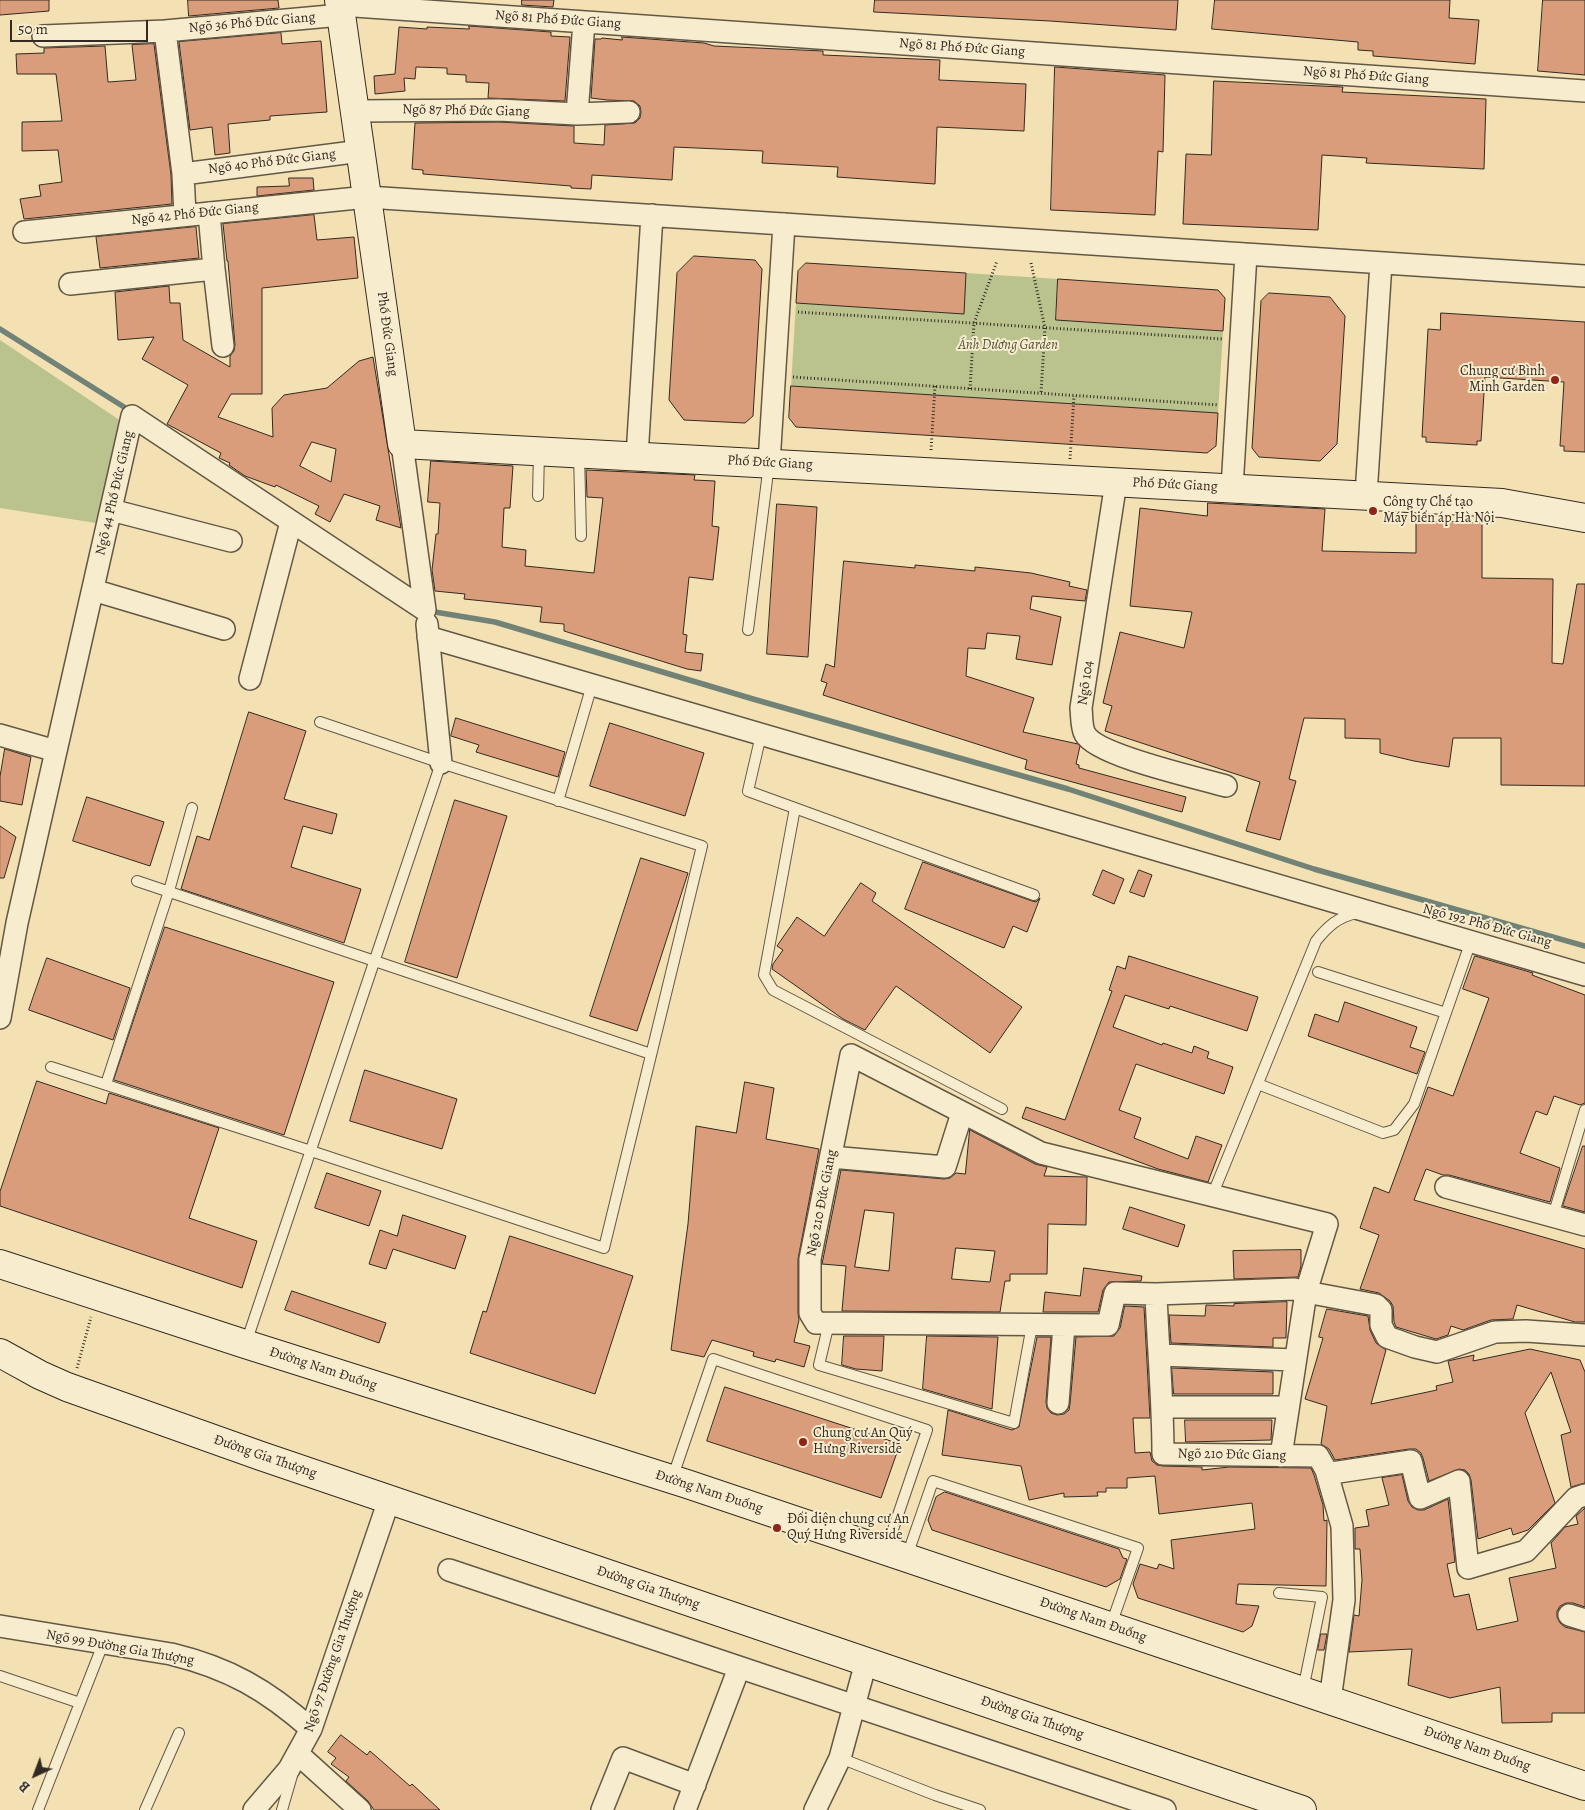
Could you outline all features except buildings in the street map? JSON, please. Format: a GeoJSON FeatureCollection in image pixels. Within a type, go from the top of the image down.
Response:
{"type":"FeatureCollection","features":[{"type":"Feature","properties":{"kind":"street","name":"Ngõ 81 Phố Đức Giang"},"geometry":{"type":"LineString","coordinates":[[340,7],[1585,91]]}},
{"type":"Feature","properties":{"kind":"street","name":"Ngõ 36 Phố Đức Giang"},"geometry":{"type":"LineString","coordinates":[[43,36],[166,31],[340,7]]}},
{"type":"Feature","properties":{"kind":"street","name":"Phố Đức Giang"},"geometry":{"type":"LineString","coordinates":[[340,7],[402,444],[1502,503],[1585,518]]}},
{"type":"Feature","properties":{"kind":"street"},"geometry":{"type":"LineString","coordinates":[[577,114],[584,22]]}},
{"type":"Feature","properties":{"kind":"street"},"geometry":{"type":"LineString","coordinates":[[166,31],[183,174],[185,215]]}},
{"type":"Feature","properties":{"kind":"street","name":"Ngõ 87 Phố Đức Giang"},"geometry":{"type":"LineString","coordinates":[[355,111],[499,110],[577,114],[629,112]]}},
{"type":"Feature","properties":{"kind":"street","name":"Ngõ 40 Phố Đức Giang"},"geometry":{"type":"LineString","coordinates":[[183,174],[361,151]]}},
{"type":"Feature","properties":{"kind":"street","name":"Ngõ 42 Phố Đức Giang"},"geometry":{"type":"LineString","coordinates":[[24,232],[368,197],[1585,276]]}},
{"type":"Feature","properties":{"kind":"street"},"geometry":{"type":"LineString","coordinates":[[209,213],[223,346]]}},
{"type":"Feature","properties":{"kind":"street"},"geometry":{"type":"LineString","coordinates":[[638,456],[652,215]]}},
{"type":"Feature","properties":{"kind":"street"},"geometry":{"type":"LineString","coordinates":[[769,463],[784,224]]}},
{"type":"Feature","properties":{"kind":"street"},"geometry":{"type":"LineString","coordinates":[[1232,488],[1246,254]]}},
{"type":"Feature","properties":{"kind":"street"},"geometry":{"type":"LineString","coordinates":[[1366,495],[1381,262]]}},
{"type":"Feature","properties":{"kind":"street"},"geometry":{"type":"LineString","coordinates":[[70,284],[214,269]]}},
{"type":"Feature","properties":{"kind":"street","name":"Ngõ 44 Phố Đức Giang"},"geometry":{"type":"LineString","coordinates":[[0,1018],[8,921],[56,751],[132,416],[425,610]]}},
{"type":"Feature","properties":{"kind":"street"},"geometry":{"type":"LineString","coordinates":[[402,444],[425,610],[441,763]]}},
{"type":"Feature","properties":{"kind":"street","name":"Ngõ 104"},"geometry":{"type":"LineString","coordinates":[[1116,482],[1081,708],[1085,735],[1093,744],[1114,753],[1226,786]]}},
{"type":"Feature","properties":{"kind":"street"},"geometry":{"type":"LineString","coordinates":[[111,510],[231,542]]}},
{"type":"Feature","properties":{"kind":"street"},"geometry":{"type":"LineString","coordinates":[[250,679],[290,522]]}},
{"type":"Feature","properties":{"kind":"street"},"geometry":{"type":"LineString","coordinates":[[93,590],[224,629]]}},
{"type":"Feature","properties":{"kind":"street"},"geometry":{"type":"LineString","coordinates":[[428,637],[1373,911],[1585,975]]}},
{"type":"Feature","properties":{"kind":"street"},"geometry":{"type":"LineString","coordinates":[[0,735],[56,751]]}},
{"type":"Feature","properties":{"kind":"street","name":"Ngõ 210 Đức Giang"},"geometry":{"type":"LineString","coordinates":[[1306,1292],[1327,1224],[1041,1153],[851,1055],[810,1258],[810,1313],[816,1323],[1108,1325],[1114,1292],[1156,1294],[1158,1355],[1163,1407],[1163,1454],[1318,1456],[1326,1470]]}},
{"type":"Feature","properties":{"kind":"street"},"geometry":{"type":"LineString","coordinates":[[831,1157],[945,1167],[962,1113]]}},
{"type":"Feature","properties":{"kind":"street"},"geometry":{"type":"LineString","coordinates":[[1446,1187],[1585,1225]]}},
{"type":"Feature","properties":{"kind":"street","name":"Đường Nam Đuống"},"geometry":{"type":"LineString","coordinates":[[0,1264],[672,1479],[1585,1786]]}},
{"type":"Feature","properties":{"kind":"street"},"geometry":{"type":"LineString","coordinates":[[1156,1294],[1294,1289],[1376,1305],[1381,1310],[1381,1324],[1387,1338],[1437,1352],[1495,1332],[1526,1330],[1585,1335]]}},
{"type":"Feature","properties":{"kind":"street"},"geometry":{"type":"LineString","coordinates":[[1281,1456],[1294,1360],[1306,1292]]}},
{"type":"Feature","properties":{"kind":"street"},"geometry":{"type":"LineString","coordinates":[[1058,1403],[1064,1325]]}},
{"type":"Feature","properties":{"kind":"street"},"geometry":{"type":"LineString","coordinates":[[1158,1355],[1294,1360]]}},
{"type":"Feature","properties":{"kind":"street","name":"Đường Gia Thượng"},"geometry":{"type":"LineString","coordinates":[[6,1362],[67,1387],[389,1500],[1302,1810]]}},
{"type":"Feature","properties":{"kind":"street"},"geometry":{"type":"LineString","coordinates":[[1163,1407],[1287,1407]]}},
{"type":"Feature","properties":{"kind":"street"},"geometry":{"type":"LineString","coordinates":[[1326,1470],[1332,1473],[1411,1461],[1420,1498],[1459,1481],[1468,1568],[1526,1551],[1576,1498],[1585,1495]]}},
{"type":"Feature","properties":{"kind":"street"},"geometry":{"type":"LineString","coordinates":[[1326,1470],[1342,1526],[1344,1600],[1330,1700]]}},
{"type":"Feature","properties":{"kind":"street","name":"Ngõ 97 Đường Gia Thượng"},"geometry":{"type":"LineString","coordinates":[[254,1810],[281,1779],[298,1754],[311,1729],[389,1500]]}},
{"type":"Feature","properties":{"kind":"street"},"geometry":{"type":"LineString","coordinates":[[449,1570],[1166,1810]]}},
{"type":"Feature","properties":{"kind":"street","name":"Ngõ 99 Đường Gia Thượng"},"geometry":{"type":"LineString","coordinates":[[0,1626],[171,1654],[218,1668],[242,1679],[267,1694],[311,1729]]}},
{"type":"Feature","properties":{"kind":"street"},"geometry":{"type":"LineString","coordinates":[[815,1810],[840,1758],[866,1662]]}},
{"type":"Feature","properties":{"kind":"street"},"geometry":{"type":"LineString","coordinates":[[685,1810],[739,1668]]}},
{"type":"Feature","properties":{"kind":"street"},"geometry":{"type":"LineString","coordinates":[[298,1754],[360,1810]]}},
{"type":"Feature","properties":{"kind":"street"},"geometry":{"type":"LineString","coordinates":[[602,1810],[623,1758],[695,1785]]}},
{"type":"Feature","properties":{"kind":"lane"},"geometry":{"type":"LineString","coordinates":[[538,496],[539,451]]}},
{"type":"Feature","properties":{"kind":"lane"},"geometry":{"type":"LineString","coordinates":[[579,454],[582,536]]}},
{"type":"Feature","properties":{"kind":"lane"},"geometry":{"type":"LineString","coordinates":[[748,630],[769,463]]}},
{"type":"Feature","properties":{"kind":"lane"},"geometry":{"type":"LineString","coordinates":[[558,800],[592,685]]}},
{"type":"Feature","properties":{"kind":"lane"},"geometry":{"type":"LineString","coordinates":[[51,1067],[604,1248],[702,846],[441,763],[320,722]]}},
{"type":"Feature","properties":{"kind":"lane"},"geometry":{"type":"LineString","coordinates":[[761,735],[748,791],[1034,895]]}},
{"type":"Feature","properties":{"kind":"lane"},"geometry":{"type":"LineString","coordinates":[[246,1344],[441,763]]}},
{"type":"Feature","properties":{"kind":"lane"},"geometry":{"type":"LineString","coordinates":[[106,1084],[169,892],[192,808]]}},
{"type":"Feature","properties":{"kind":"lane"},"geometry":{"type":"LineString","coordinates":[[795,808],[764,975],[774,990],[1002,1110]]}},
{"type":"Feature","properties":{"kind":"lane"},"geometry":{"type":"LineString","coordinates":[[137,881],[374,959],[651,1054]]}},
{"type":"Feature","properties":{"kind":"lane"},"geometry":{"type":"LineString","coordinates":[[1212,1196],[1316,941],[1328,926],[1345,915],[1373,911]]}},
{"type":"Feature","properties":{"kind":"lane"},"geometry":{"type":"LineString","coordinates":[[1258,1084],[1383,1133],[1394,1130],[1414,1104],[1472,940]]}},
{"type":"Feature","properties":{"kind":"lane","name":"Ngõ 192 Phố Đức Giang"},"geometry":{"type":"LineString","coordinates":[[1472,940],[1585,967]]}},
{"type":"Feature","properties":{"kind":"lane"},"geometry":{"type":"LineString","coordinates":[[1318,972],[1446,1013]]}},
{"type":"Feature","properties":{"kind":"lane"},"geometry":{"type":"LineString","coordinates":[[1553,1216],[1585,1110]]}},
{"type":"Feature","properties":{"kind":"lane"},"geometry":{"type":"LineString","coordinates":[[829,1323],[819,1365],[1014,1422],[1032,1325]]}},
{"type":"Feature","properties":{"kind":"lane"},"geometry":{"type":"LineString","coordinates":[[672,1479],[713,1359],[918,1426],[927,1430],[896,1554]]}},
{"type":"Feature","properties":{"kind":"lane"},"geometry":{"type":"LineString","coordinates":[[896,1554],[932,1481],[1138,1548],[1111,1626]]}},
{"type":"Feature","properties":{"kind":"lane"},"geometry":{"type":"LineString","coordinates":[[1279,1593],[1322,1597],[1303,1691]]}},
{"type":"Feature","properties":{"kind":"lane"},"geometry":{"type":"LineString","coordinates":[[38,1810],[103,1644]]}},
{"type":"Feature","properties":{"kind":"lane"},"geometry":{"type":"LineString","coordinates":[[0,1676],[80,1703]]}},
{"type":"Feature","properties":{"kind":"lane"},"geometry":{"type":"LineString","coordinates":[[145,1810],[179,1732]]}},
{"type":"Feature","properties":{"kind":"lane"},"geometry":{"type":"LineString","coordinates":[[282,1810],[298,1754]]}},
{"type":"Feature","properties":{"kind":"lane"},"geometry":{"type":"LineString","coordinates":[[840,1758],[935,1795],[980,1810]]}},
{"type":"Feature","properties":{"kind":"path"},"geometry":{"type":"LineString","coordinates":[[970,389],[974,323],[997,261]]}},
{"type":"Feature","properties":{"kind":"path"},"geometry":{"type":"LineString","coordinates":[[1030,263],[1045,328],[1041,393]]}},
{"type":"Feature","properties":{"kind":"path"},"geometry":{"type":"LineString","coordinates":[[789,311],[1230,340]]}},
{"type":"Feature","properties":{"kind":"path"},"geometry":{"type":"LineString","coordinates":[[785,377],[1226,406]]}},
{"type":"Feature","properties":{"kind":"path"},"geometry":{"type":"LineString","coordinates":[[932,450],[935,386]]}},
{"type":"Feature","properties":{"kind":"path"},"geometry":{"type":"LineString","coordinates":[[1070,459],[1074,396]]}},
{"type":"Feature","properties":{"kind":"path"},"geometry":{"type":"LineString","coordinates":[[74,1376],[97,1296]]}},
{"type":"Feature","properties":{"kind":"green space","name":"Ánh Dương Garden"},"geometry":{"type":"Polygon","coordinates":[[[966,273],[1058,279],[1056,320],[1223,331],[1218,413],[791,386],[796,303],[963,314],[966,273]]]}},
{"type":"Feature","properties":{"kind":"green space"},"geometry":{"type":"Polygon","coordinates":[[[0,340],[121,421],[96,523],[0,508],[0,340]]]}},
{"type":"Feature","properties":{"kind":"waterway"},"geometry":{"type":"LineString","coordinates":[[0,329],[124,407]]}},
{"type":"Feature","properties":{"kind":"waterway"},"geometry":{"type":"LineString","coordinates":[[435,612],[495,622],[753,699],[1068,789],[1314,869],[1585,946]]}},
{"type":"Feature","properties":{"kind":"place","name":"Chung cư Bình Minh Garden"},"geometry":{"type":"Point","coordinates":[1555,380]}},
{"type":"Feature","properties":{"kind":"place","name":"Công ty Chế tạo Máy biến áp Hà Nội"},"geometry":{"type":"Point","coordinates":[1373,511]}},
{"type":"Feature","properties":{"kind":"place","name":"Chung cư An Quý Hưng Riverside"},"geometry":{"type":"Point","coordinates":[803,1442]}},
{"type":"Feature","properties":{"kind":"place","name":"Đối diện chung cư An Quý Hưng Riverside"},"geometry":{"type":"Point","coordinates":[777,1528]}}]}
